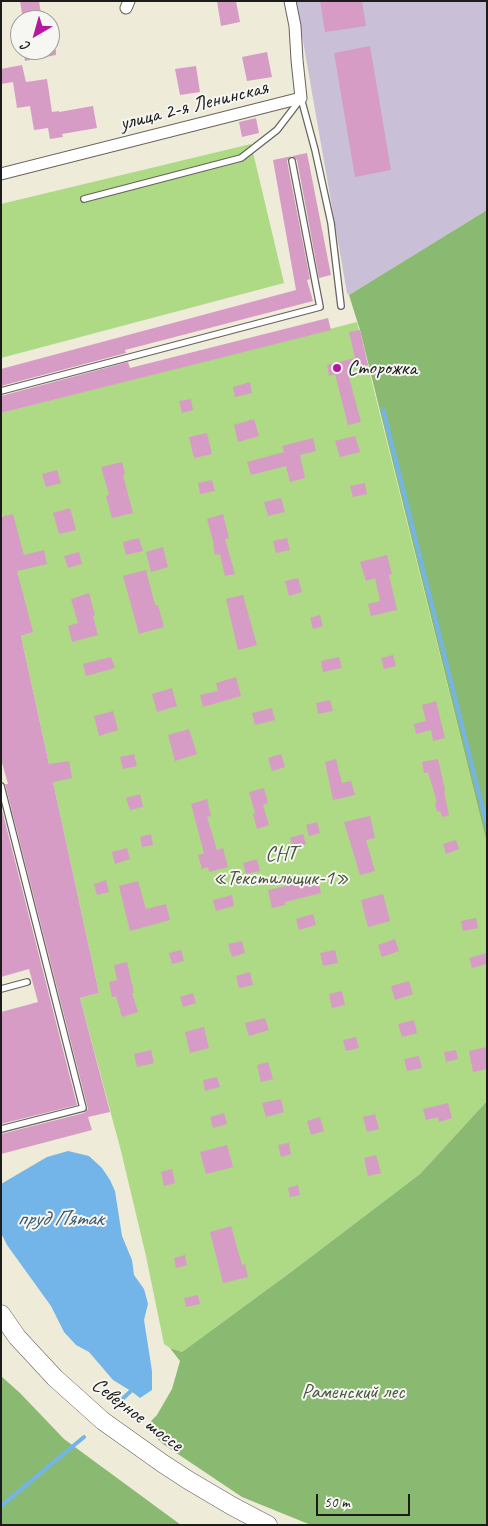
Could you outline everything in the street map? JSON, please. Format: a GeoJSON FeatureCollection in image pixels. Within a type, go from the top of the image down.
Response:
{"type":"FeatureCollection","features":[{"type":"Feature","properties":{"kind":"main road","name":"Северное шоссе"},"geometry":{"type":"LineString","coordinates":[[1,1314],[17,1337],[55,1378],[103,1421],[182,1476],[268,1525]]}},
{"type":"Feature","properties":{"kind":"street","name":"улица 2-я Ленинская"},"geometry":{"type":"LineString","coordinates":[[1,174],[301,98],[295,26],[290,1]]}},
{"type":"Feature","properties":{"kind":"lane"},"geometry":{"type":"LineString","coordinates":[[84,199],[241,158],[276,130],[301,98]]}},
{"type":"Feature","properties":{"kind":"lane"},"geometry":{"type":"LineString","coordinates":[[301,98],[331,223],[341,306]]}},
{"type":"Feature","properties":{"kind":"lane"},"geometry":{"type":"LineString","coordinates":[[1,390],[320,307],[292,161]]}},
{"type":"Feature","properties":{"kind":"lane"},"geometry":{"type":"LineString","coordinates":[[1,786],[83,1108],[1,1129]]}},
{"type":"Feature","properties":{"kind":"lane"},"geometry":{"type":"LineString","coordinates":[[1,989],[27,982]]}},
{"type":"Feature","properties":{"kind":"shaded area"},"geometry":{"type":"Polygon","coordinates":[[[296,1],[487,1],[487,210],[349,295],[347,293],[296,1]]]}},
{"type":"Feature","properties":{"kind":"green space"},"geometry":{"type":"Polygon","coordinates":[[[251,144],[284,283],[1,358],[1,204],[251,144]]]}},
{"type":"Feature","properties":{"kind":"green space"},"geometry":{"type":"Polygon","coordinates":[[[487,210],[487,844],[360,330],[349,295],[487,210]]]}},
{"type":"Feature","properties":{"kind":"green space","name":"СНТ «Текстильщик-1»"},"geometry":{"type":"Polygon","coordinates":[[[357,322],[487,844],[487,1101],[420,1174],[182,1352],[164,1344],[146,1256],[121,1151],[80,998],[99,993],[21,636],[32,632],[1,510],[1,413],[357,322]]]}},
{"type":"Feature","properties":{"kind":"green space","name":"Раменский лес"},"geometry":{"type":"Polygon","coordinates":[[[487,1101],[487,1525],[311,1525],[242,1497],[163,1444],[148,1430],[151,1421],[157,1415],[172,1389],[180,1361],[170,1348],[182,1352],[420,1174],[487,1101]]]}},
{"type":"Feature","properties":{"kind":"green space"},"geometry":{"type":"Polygon","coordinates":[[[1,1376],[64,1439],[181,1525],[1,1525],[1,1376]]]}},
{"type":"Feature","properties":{"kind":"water","name":"пруд Пятак"},"geometry":{"type":"Polygon","coordinates":[[[68,1151],[89,1156],[102,1168],[110,1180],[115,1191],[122,1236],[132,1260],[134,1275],[144,1289],[148,1304],[144,1320],[152,1371],[152,1390],[140,1398],[113,1380],[89,1352],[76,1345],[64,1332],[51,1306],[7,1245],[1,1233],[1,1184],[47,1157],[68,1151]]]}},
{"type":"Feature","properties":{"kind":"building"},"geometry":{"type":"Polygon","coordinates":[[[20,1],[39,1],[40,10],[21,10],[20,1]]]}},
{"type":"Feature","properties":{"kind":"building"},"geometry":{"type":"Polygon","coordinates":[[[217,1],[236,1],[240,22],[221,26],[217,1]]]}},
{"type":"Feature","properties":{"kind":"building"},"geometry":{"type":"Polygon","coordinates":[[[320,1],[362,1],[366,26],[325,32],[320,1]]]}},
{"type":"Feature","properties":{"kind":"building"},"geometry":{"type":"Polygon","coordinates":[[[370,46],[391,170],[355,177],[334,53],[370,46]]]}},
{"type":"Feature","properties":{"kind":"building"},"geometry":{"type":"Polygon","coordinates":[[[267,52],[272,77],[247,81],[242,57],[267,52]]]}},
{"type":"Feature","properties":{"kind":"building"},"geometry":{"type":"Polygon","coordinates":[[[22,65],[26,82],[47,79],[52,112],[93,106],[97,128],[62,134],[63,137],[50,139],[48,128],[34,130],[30,106],[17,108],[13,82],[1,84],[1,69],[22,65]]]}},
{"type":"Feature","properties":{"kind":"building"},"geometry":{"type":"Polygon","coordinates":[[[196,66],[200,92],[180,95],[175,69],[196,66]]]}},
{"type":"Feature","properties":{"kind":"building"},"geometry":{"type":"Polygon","coordinates":[[[256,118],[259,133],[242,137],[239,122],[256,118]]]}},
{"type":"Feature","properties":{"kind":"building"},"geometry":{"type":"Polygon","coordinates":[[[307,153],[331,275],[319,278],[297,160],[292,156],[307,153]]]}},
{"type":"Feature","properties":{"kind":"building"},"geometry":{"type":"Polygon","coordinates":[[[292,156],[287,161],[310,279],[307,280],[313,301],[125,350],[126,353],[1,386],[1,369],[296,290],[273,160],[292,156]]]}},
{"type":"Feature","properties":{"kind":"building"},"geometry":{"type":"Polygon","coordinates":[[[328,318],[331,330],[1,413],[1,396],[128,362],[130,368],[328,318]]]}},
{"type":"Feature","properties":{"kind":"building"},"geometry":{"type":"Polygon","coordinates":[[[360,330],[368,365],[347,370],[361,422],[348,425],[335,374],[329,376],[327,365],[355,358],[349,332],[360,330]]]}},
{"type":"Feature","properties":{"kind":"building"},"geometry":{"type":"Polygon","coordinates":[[[250,382],[252,393],[235,397],[233,387],[250,382]]]}},
{"type":"Feature","properties":{"kind":"building"},"geometry":{"type":"Polygon","coordinates":[[[191,399],[193,410],[182,413],[179,401],[191,399]]]}},
{"type":"Feature","properties":{"kind":"building"},"geometry":{"type":"Polygon","coordinates":[[[254,419],[259,436],[238,442],[234,425],[254,419]]]}},
{"type":"Feature","properties":{"kind":"building"},"geometry":{"type":"Polygon","coordinates":[[[207,433],[212,454],[194,458],[189,437],[207,433]]]}},
{"type":"Feature","properties":{"kind":"building"},"geometry":{"type":"Polygon","coordinates":[[[355,436],[360,452],[340,457],[335,441],[355,436]]]}},
{"type":"Feature","properties":{"kind":"building"},"geometry":{"type":"Polygon","coordinates":[[[313,438],[316,451],[300,455],[305,478],[290,482],[286,466],[251,475],[247,462],[284,452],[282,446],[313,438]]]}},
{"type":"Feature","properties":{"kind":"building"},"geometry":{"type":"Polygon","coordinates":[[[122,462],[125,474],[123,475],[133,513],[112,518],[106,496],[109,495],[101,467],[122,462]]]}},
{"type":"Feature","properties":{"kind":"building"},"geometry":{"type":"Polygon","coordinates":[[[57,470],[61,483],[46,487],[42,474],[57,470]]]}},
{"type":"Feature","properties":{"kind":"building"},"geometry":{"type":"Polygon","coordinates":[[[212,480],[215,491],[200,494],[198,483],[212,480]]]}},
{"type":"Feature","properties":{"kind":"building"},"geometry":{"type":"Polygon","coordinates":[[[365,483],[367,494],[353,497],[350,486],[365,483]]]}},
{"type":"Feature","properties":{"kind":"building"},"geometry":{"type":"Polygon","coordinates":[[[281,498],[285,512],[268,516],[264,502],[281,498]]]}},
{"type":"Feature","properties":{"kind":"building"},"geometry":{"type":"Polygon","coordinates":[[[70,508],[76,530],[59,534],[53,513],[70,508]]]}},
{"type":"Feature","properties":{"kind":"building"},"geometry":{"type":"Polygon","coordinates":[[[13,514],[24,555],[44,550],[47,564],[17,571],[33,632],[21,636],[49,764],[69,761],[72,778],[53,782],[99,993],[80,998],[110,1112],[88,1117],[92,1130],[1,1154],[1,1134],[84,1113],[88,1109],[5,784],[8,784],[1,759],[1,517],[13,514]]]}},
{"type":"Feature","properties":{"kind":"building"},"geometry":{"type":"Polygon","coordinates":[[[223,514],[229,538],[225,539],[235,574],[225,576],[220,554],[215,555],[207,519],[223,514]]]}},
{"type":"Feature","properties":{"kind":"building"},"geometry":{"type":"Polygon","coordinates":[[[139,538],[143,551],[126,555],[123,542],[139,538]]]}},
{"type":"Feature","properties":{"kind":"building"},"geometry":{"type":"Polygon","coordinates":[[[287,538],[290,550],[276,553],[273,541],[287,538]]]}},
{"type":"Feature","properties":{"kind":"building"},"geometry":{"type":"Polygon","coordinates":[[[163,547],[168,567],[151,572],[146,552],[163,547]]]}},
{"type":"Feature","properties":{"kind":"building"},"geometry":{"type":"Polygon","coordinates":[[[79,552],[82,564],[68,568],[64,556],[79,552]]]}},
{"type":"Feature","properties":{"kind":"building"},"geometry":{"type":"Polygon","coordinates":[[[387,555],[392,574],[389,575],[397,610],[371,616],[368,604],[380,601],[375,578],[366,581],[360,562],[387,555]]]}},
{"type":"Feature","properties":{"kind":"building"},"geometry":{"type":"Polygon","coordinates":[[[146,570],[155,605],[158,605],[164,627],[139,634],[123,576],[146,570]]]}},
{"type":"Feature","properties":{"kind":"building"},"geometry":{"type":"Polygon","coordinates":[[[298,578],[302,592],[289,596],[285,581],[298,578]]]}},
{"type":"Feature","properties":{"kind":"building"},"geometry":{"type":"Polygon","coordinates":[[[89,593],[98,635],[72,642],[68,626],[78,623],[71,599],[89,593]]]}},
{"type":"Feature","properties":{"kind":"building"},"geometry":{"type":"Polygon","coordinates":[[[243,595],[257,645],[238,650],[226,599],[243,595]]]}},
{"type":"Feature","properties":{"kind":"building"},"geometry":{"type":"Polygon","coordinates":[[[320,615],[323,626],[313,629],[310,618],[320,615]]]}},
{"type":"Feature","properties":{"kind":"building"},"geometry":{"type":"Polygon","coordinates":[[[393,655],[396,666],[384,669],[381,658],[393,655]]]}},
{"type":"Feature","properties":{"kind":"building"},"geometry":{"type":"Polygon","coordinates":[[[111,657],[115,668],[86,676],[83,664],[111,657]]]}},
{"type":"Feature","properties":{"kind":"building"},"geometry":{"type":"Polygon","coordinates":[[[339,657],[342,668],[323,672],[321,661],[339,657]]]}},
{"type":"Feature","properties":{"kind":"building"},"geometry":{"type":"Polygon","coordinates":[[[236,677],[241,696],[203,707],[200,695],[218,691],[216,683],[236,677]]]}},
{"type":"Feature","properties":{"kind":"building"},"geometry":{"type":"Polygon","coordinates":[[[172,688],[177,706],[157,712],[152,694],[172,688]]]}},
{"type":"Feature","properties":{"kind":"building"},"geometry":{"type":"Polygon","coordinates":[[[330,700],[333,711],[318,714],[316,703],[330,700]]]}},
{"type":"Feature","properties":{"kind":"building"},"geometry":{"type":"Polygon","coordinates":[[[436,701],[445,738],[433,741],[431,730],[416,734],[414,724],[426,721],[422,705],[436,701]]]}},
{"type":"Feature","properties":{"kind":"building"},"geometry":{"type":"Polygon","coordinates":[[[272,708],[275,720],[255,725],[252,713],[272,708]]]}},
{"type":"Feature","properties":{"kind":"building"},"geometry":{"type":"Polygon","coordinates":[[[113,711],[118,730],[99,736],[94,716],[113,711]]]}},
{"type":"Feature","properties":{"kind":"building"},"geometry":{"type":"Polygon","coordinates":[[[189,729],[197,754],[175,761],[168,735],[189,729]]]}},
{"type":"Feature","properties":{"kind":"building"},"geometry":{"type":"Polygon","coordinates":[[[134,754],[137,766],[123,769],[120,757],[134,754]]]}},
{"type":"Feature","properties":{"kind":"building"},"geometry":{"type":"Polygon","coordinates":[[[281,754],[285,767],[272,771],[268,758],[281,754]]]}},
{"type":"Feature","properties":{"kind":"building"},"geometry":{"type":"Polygon","coordinates":[[[336,759],[342,783],[351,781],[355,795],[333,800],[325,762],[336,759]]]}},
{"type":"Feature","properties":{"kind":"building"},"geometry":{"type":"Polygon","coordinates":[[[438,759],[449,815],[442,817],[440,811],[437,812],[435,802],[437,802],[428,772],[424,773],[422,762],[438,759]]]}},
{"type":"Feature","properties":{"kind":"building"},"geometry":{"type":"Polygon","coordinates":[[[264,788],[268,803],[263,805],[269,825],[257,829],[249,792],[264,788]]]}},
{"type":"Feature","properties":{"kind":"building"},"geometry":{"type":"Polygon","coordinates":[[[140,794],[143,807],[130,810],[126,798],[140,794]]]}},
{"type":"Feature","properties":{"kind":"building"},"geometry":{"type":"Polygon","coordinates":[[[207,799],[211,816],[207,817],[217,850],[223,848],[228,867],[209,872],[208,867],[202,869],[198,855],[204,853],[191,804],[207,799]]]}},
{"type":"Feature","properties":{"kind":"building"},"geometry":{"type":"Polygon","coordinates":[[[1,806],[77,1105],[1,1124],[1,1012],[38,1002],[29,969],[1,977],[1,806]]]}},
{"type":"Feature","properties":{"kind":"building"},"geometry":{"type":"Polygon","coordinates":[[[370,816],[375,838],[366,840],[375,871],[360,875],[344,822],[370,816]]]}},
{"type":"Feature","properties":{"kind":"building"},"geometry":{"type":"Polygon","coordinates":[[[317,822],[320,833],[309,836],[306,825],[317,822]]]}},
{"type":"Feature","properties":{"kind":"building"},"geometry":{"type":"Polygon","coordinates":[[[151,834],[153,845],[142,847],[140,837],[151,834]]]}},
{"type":"Feature","properties":{"kind":"building"},"geometry":{"type":"Polygon","coordinates":[[[303,834],[306,844],[293,848],[290,838],[303,834]]]}},
{"type":"Feature","properties":{"kind":"building"},"geometry":{"type":"Polygon","coordinates":[[[456,840],[459,849],[446,854],[443,844],[456,840]]]}},
{"type":"Feature","properties":{"kind":"building"},"geometry":{"type":"Polygon","coordinates":[[[127,848],[130,859],[115,864],[112,852],[127,848]]]}},
{"type":"Feature","properties":{"kind":"building"},"geometry":{"type":"Polygon","coordinates":[[[257,859],[260,871],[246,874],[243,863],[257,859]]]}},
{"type":"Feature","properties":{"kind":"building"},"geometry":{"type":"Polygon","coordinates":[[[318,879],[321,893],[285,902],[285,905],[272,908],[268,890],[318,879]]]}},
{"type":"Feature","properties":{"kind":"building"},"geometry":{"type":"Polygon","coordinates":[[[106,880],[109,892],[97,895],[94,884],[106,880]]]}},
{"type":"Feature","properties":{"kind":"building"},"geometry":{"type":"Polygon","coordinates":[[[138,881],[146,909],[166,904],[170,920],[130,931],[119,886],[138,881]]]}},
{"type":"Feature","properties":{"kind":"building"},"geometry":{"type":"Polygon","coordinates":[[[383,894],[390,921],[368,927],[361,900],[383,894]]]}},
{"type":"Feature","properties":{"kind":"building"},"geometry":{"type":"Polygon","coordinates":[[[232,895],[234,906],[216,911],[213,900],[232,895]]]}},
{"type":"Feature","properties":{"kind":"building"},"geometry":{"type":"Polygon","coordinates":[[[313,914],[316,925],[299,930],[296,919],[313,914]]]}},
{"type":"Feature","properties":{"kind":"building"},"geometry":{"type":"Polygon","coordinates":[[[476,918],[478,928],[463,931],[461,921],[476,918]]]}},
{"type":"Feature","properties":{"kind":"building"},"geometry":{"type":"Polygon","coordinates":[[[395,939],[399,951],[382,957],[378,945],[395,939]]]}},
{"type":"Feature","properties":{"kind":"building"},"geometry":{"type":"Polygon","coordinates":[[[242,941],[245,953],[232,957],[228,944],[242,941]]]}},
{"type":"Feature","properties":{"kind":"building"},"geometry":{"type":"Polygon","coordinates":[[[181,950],[184,961],[172,964],[169,953],[181,950]]]}},
{"type":"Feature","properties":{"kind":"building"},"geometry":{"type":"Polygon","coordinates":[[[335,950],[338,963],[323,966],[320,953],[335,950]]]}},
{"type":"Feature","properties":{"kind":"building"},"geometry":{"type":"Polygon","coordinates":[[[487,953],[487,964],[472,968],[469,958],[487,953]]]}},
{"type":"Feature","properties":{"kind":"building"},"geometry":{"type":"Polygon","coordinates":[[[127,962],[134,993],[132,993],[138,1012],[122,1017],[116,996],[112,997],[109,982],[117,980],[114,965],[127,962]]]}},
{"type":"Feature","properties":{"kind":"building"},"geometry":{"type":"Polygon","coordinates":[[[250,972],[253,985],[239,988],[236,976],[250,972]]]}},
{"type":"Feature","properties":{"kind":"building"},"geometry":{"type":"Polygon","coordinates":[[[409,981],[413,994],[395,1000],[391,986],[409,981]]]}},
{"type":"Feature","properties":{"kind":"building"},"geometry":{"type":"Polygon","coordinates":[[[342,991],[345,1005],[332,1008],[329,994],[342,991]]]}},
{"type":"Feature","properties":{"kind":"building"},"geometry":{"type":"Polygon","coordinates":[[[193,993],[196,1003],[183,1007],[180,997],[193,993]]]}},
{"type":"Feature","properties":{"kind":"building"},"geometry":{"type":"Polygon","coordinates":[[[265,1018],[269,1030],[249,1036],[245,1023],[265,1018]]]}},
{"type":"Feature","properties":{"kind":"building"},"geometry":{"type":"Polygon","coordinates":[[[414,1020],[417,1033],[402,1037],[398,1024],[414,1020]]]}},
{"type":"Feature","properties":{"kind":"building"},"geometry":{"type":"Polygon","coordinates":[[[204,1027],[209,1048],[190,1053],[185,1032],[204,1027]]]}},
{"type":"Feature","properties":{"kind":"building"},"geometry":{"type":"Polygon","coordinates":[[[356,1037],[359,1048],[346,1051],[343,1040],[356,1037]]]}},
{"type":"Feature","properties":{"kind":"building"},"geometry":{"type":"Polygon","coordinates":[[[487,1047],[487,1069],[473,1072],[469,1051],[487,1047]]]}},
{"type":"Feature","properties":{"kind":"building"},"geometry":{"type":"Polygon","coordinates":[[[151,1050],[154,1063],[137,1067],[134,1054],[151,1050]]]}},
{"type":"Feature","properties":{"kind":"building"},"geometry":{"type":"Polygon","coordinates":[[[456,1050],[458,1059],[446,1062],[444,1052],[456,1050]]]}},
{"type":"Feature","properties":{"kind":"building"},"geometry":{"type":"Polygon","coordinates":[[[419,1056],[422,1068],[407,1071],[404,1059],[419,1056]]]}},
{"type":"Feature","properties":{"kind":"building"},"geometry":{"type":"Polygon","coordinates":[[[268,1062],[273,1079],[261,1082],[257,1065],[268,1062]]]}},
{"type":"Feature","properties":{"kind":"building"},"geometry":{"type":"Polygon","coordinates":[[[217,1077],[220,1087],[205,1091],[203,1080],[217,1077]]]}},
{"type":"Feature","properties":{"kind":"building"},"geometry":{"type":"Polygon","coordinates":[[[281,1099],[284,1112],[266,1117],[262,1103],[281,1099]]]}},
{"type":"Feature","properties":{"kind":"building"},"geometry":{"type":"Polygon","coordinates":[[[448,1103],[452,1118],[439,1122],[438,1117],[426,1120],[423,1109],[448,1103]]]}},
{"type":"Feature","properties":{"kind":"building"},"geometry":{"type":"Polygon","coordinates":[[[224,1113],[227,1124],[213,1128],[210,1117],[224,1113]]]}},
{"type":"Feature","properties":{"kind":"building"},"geometry":{"type":"Polygon","coordinates":[[[375,1114],[379,1129],[367,1132],[363,1117],[375,1114]]]}},
{"type":"Feature","properties":{"kind":"building"},"geometry":{"type":"Polygon","coordinates":[[[320,1117],[324,1131],[311,1135],[307,1121],[320,1117]]]}},
{"type":"Feature","properties":{"kind":"building"},"geometry":{"type":"Polygon","coordinates":[[[289,1143],[291,1154],[281,1157],[278,1145],[289,1143]]]}},
{"type":"Feature","properties":{"kind":"building"},"geometry":{"type":"Polygon","coordinates":[[[227,1145],[233,1167],[206,1174],[200,1152],[227,1145]]]}},
{"type":"Feature","properties":{"kind":"building"},"geometry":{"type":"Polygon","coordinates":[[[376,1155],[381,1173],[368,1176],[364,1158],[376,1155]]]}},
{"type":"Feature","properties":{"kind":"building"},"geometry":{"type":"Polygon","coordinates":[[[172,1169],[175,1183],[164,1186],[161,1172],[172,1169]]]}},
{"type":"Feature","properties":{"kind":"building"},"geometry":{"type":"Polygon","coordinates":[[[298,1185],[300,1195],[290,1197],[288,1188],[298,1185]]]}},
{"type":"Feature","properties":{"kind":"building"},"geometry":{"type":"Polygon","coordinates":[[[231,1226],[242,1265],[245,1264],[248,1277],[223,1283],[210,1232],[231,1226]]]}},
{"type":"Feature","properties":{"kind":"building"},"geometry":{"type":"Polygon","coordinates":[[[185,1255],[187,1265],[176,1268],[174,1258],[185,1255]]]}},
{"type":"Feature","properties":{"kind":"building"},"geometry":{"type":"Polygon","coordinates":[[[198,1295],[200,1304],[186,1307],[184,1298],[198,1295]]]}},
{"type":"Feature","properties":{"kind":"waterway"},"geometry":{"type":"LineString","coordinates":[[383,409],[487,826]]}},
{"type":"Feature","properties":{"kind":"waterway"},"geometry":{"type":"LineString","coordinates":[[118,1403],[131,1391]]}},
{"type":"Feature","properties":{"kind":"waterway"},"geometry":{"type":"LineString","coordinates":[[1,1506],[84,1437]]}},
{"type":"Feature","properties":{"kind":"place","name":"Сторожка"},"geometry":{"type":"Point","coordinates":[337,368]}}]}
